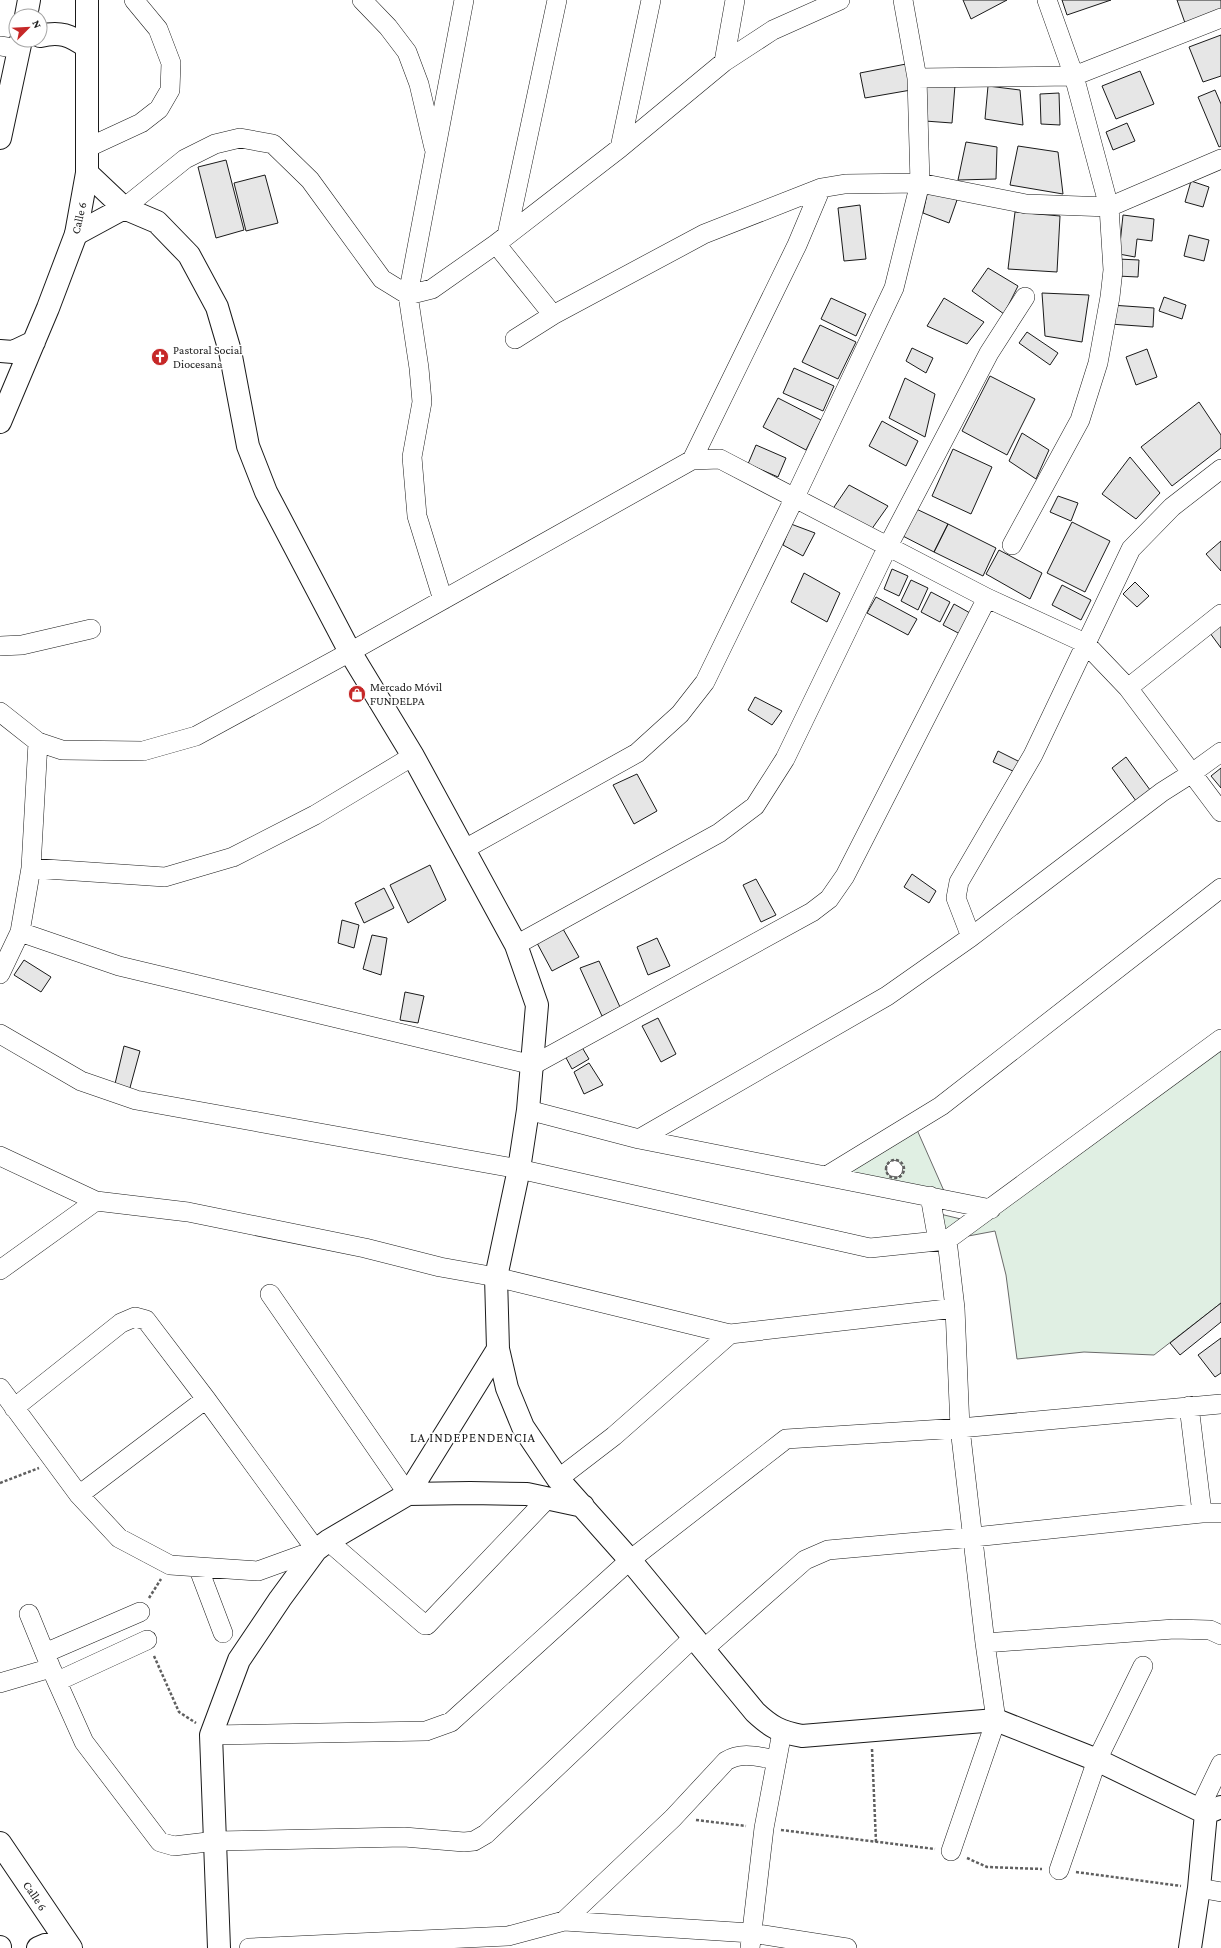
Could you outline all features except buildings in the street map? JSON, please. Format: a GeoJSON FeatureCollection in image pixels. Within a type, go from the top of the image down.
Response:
{"type":"FeatureCollection","features":[{"type":"Feature","properties":{"kind":"main road","name":"Calle 6"},"geometry":{"type":"LineString","coordinates":[[0,422],[34,342],[76,234],[87,174],[87,0]]}},
{"type":"Feature","properties":{"kind":"main road"},"geometry":{"type":"LineString","coordinates":[[48,34],[52,33],[71,36],[87,47]]}},
{"type":"Feature","properties":{"kind":"main road"},"geometry":{"type":"LineString","coordinates":[[0,138],[17,48]]}},
{"type":"Feature","properties":{"kind":"main road"},"geometry":{"type":"LineString","coordinates":[[87,174],[124,208],[157,222],[189,254],[217,307],[230,351],[248,446],[266,492],[350,652],[413,756],[516,945],[537,1005],[528,1110],[519,1169],[496,1277],[498,1349],[507,1388],[523,1427],[558,1479],[630,1560],[755,1712],[769,1725],[782,1732],[802,1736],[996,1720],[1097,1760],[1209,1810],[1190,1948]]}},
{"type":"Feature","properties":{"kind":"main road"},"geometry":{"type":"LineString","coordinates":[[76,234],[124,208]]}},
{"type":"Feature","properties":{"kind":"main road"},"geometry":{"type":"LineString","coordinates":[[0,351],[13,352],[34,342]]}},
{"type":"Feature","properties":{"kind":"main road"},"geometry":{"type":"LineString","coordinates":[[219,1948],[211,1734],[240,1660],[280,1598],[322,1546],[408,1494],[498,1349]]}},
{"type":"Feature","properties":{"kind":"main road"},"geometry":{"type":"LineString","coordinates":[[408,1494],[527,1494],[583,1506]]}},
{"type":"Feature","properties":{"kind":"main road","name":"Calle 6"},"geometry":{"type":"LineString","coordinates":[[0,1843],[69,1946]]}},
{"type":"Feature","properties":{"kind":"main road"},"geometry":{"type":"LineString","coordinates":[[38,1948],[45,1945],[69,1946]]}},
{"type":"Feature","properties":{"kind":"street"},"geometry":{"type":"LineString","coordinates":[[87,148],[141,123],[159,109],[170,90],[171,64],[158,29],[134,0]]}},
{"type":"Feature","properties":{"kind":"street"},"geometry":{"type":"LineString","coordinates":[[362,0],[388,27],[407,52],[419,84],[436,155]]}},
{"type":"Feature","properties":{"kind":"street"},"geometry":{"type":"LineString","coordinates":[[443,600],[417,516],[412,457],[422,402],[419,368],[408,295],[436,155],[464,0]]}},
{"type":"Feature","properties":{"kind":"street"},"geometry":{"type":"LineString","coordinates":[[553,315],[502,239],[557,0]]}},
{"type":"Feature","properties":{"kind":"street"},"geometry":{"type":"LineString","coordinates":[[620,148],[651,0]]}},
{"type":"Feature","properties":{"kind":"street"},"geometry":{"type":"LineString","coordinates":[[724,62],[735,0]]}},
{"type":"Feature","properties":{"kind":"street"},"geometry":{"type":"LineString","coordinates":[[124,208],[186,159],[215,144],[240,138],[274,144],[310,180],[382,279],[408,295],[432,289],[502,239],[620,148],[724,62],[810,6],[840,0]]}},
{"type":"Feature","properties":{"kind":"street"},"geometry":{"type":"LineString","coordinates":[[463,850],[637,753],[680,714],[705,682],[894,288],[920,183],[917,78],[903,0]]}},
{"type":"Feature","properties":{"kind":"street"},"geometry":{"type":"LineString","coordinates":[[1012,545],[1080,420],[1098,363],[1110,297],[1113,270],[1108,207],[1074,76],[1047,0]]}},
{"type":"Feature","properties":{"kind":"street"},"geometry":{"type":"LineString","coordinates":[[917,78],[1074,76],[1221,18]]}},
{"type":"Feature","properties":{"kind":"street"},"geometry":{"type":"LineString","coordinates":[[515,339],[553,315],[704,234],[821,188],[845,184],[920,183],[1026,204],[1108,207],[1221,159]]}},
{"type":"Feature","properties":{"kind":"street"},"geometry":{"type":"LineString","coordinates":[[692,460],[797,245],[821,188]]}},
{"type":"Feature","properties":{"kind":"street"},"geometry":{"type":"LineString","coordinates":[[516,945],[719,833],[755,806],[785,759],[888,546],[989,353],[1024,297]]}},
{"type":"Feature","properties":{"kind":"street"},"geometry":{"type":"LineString","coordinates":[[0,712],[38,742],[62,750],[143,751],[196,736],[350,652],[692,460],[720,459],[987,598],[1085,644],[1128,688],[1221,812]]}},
{"type":"Feature","properties":{"kind":"street"},"geometry":{"type":"LineString","coordinates":[[970,937],[956,898],[959,882],[1032,755],[1131,549],[1172,507],[1221,468]]}},
{"type":"Feature","properties":{"kind":"street"},"geometry":{"type":"LineString","coordinates":[[20,932],[119,966],[533,1065],[812,912],[829,899],[845,876],[987,598]]}},
{"type":"Feature","properties":{"kind":"street"},"geometry":{"type":"LineString","coordinates":[[1128,688],[1221,614]]}},
{"type":"Feature","properties":{"kind":"street"},"geometry":{"type":"LineString","coordinates":[[0,646],[22,645],[91,629]]}},
{"type":"Feature","properties":{"kind":"street"},"geometry":{"type":"LineString","coordinates":[[0,974],[20,932],[31,868],[38,742]]}},
{"type":"Feature","properties":{"kind":"street"},"geometry":{"type":"LineString","coordinates":[[639,1139],[887,996],[970,937],[1162,792],[1221,752]]}},
{"type":"Feature","properties":{"kind":"street"},"geometry":{"type":"LineString","coordinates":[[31,868],[165,877],[233,857],[315,815],[413,756]]}},
{"type":"Feature","properties":{"kind":"street"},"geometry":{"type":"LineString","coordinates":[[828,1175],[941,1106],[1221,888]]}},
{"type":"Feature","properties":{"kind":"street"},"geometry":{"type":"LineString","coordinates":[[0,1034],[81,1081],[136,1100],[519,1169],[870,1248],[943,1240],[991,1208],[1221,1039]]}},
{"type":"Feature","properties":{"kind":"street"},"geometry":{"type":"LineString","coordinates":[[528,1110],[639,1139],[991,1208]]}},
{"type":"Feature","properties":{"kind":"street"},"geometry":{"type":"LineString","coordinates":[[0,1156],[96,1201],[188,1212],[365,1248],[440,1267],[496,1277],[730,1334],[955,1308]]}},
{"type":"Feature","properties":{"kind":"street"},"geometry":{"type":"LineString","coordinates":[[930,1196],[943,1240],[955,1308],[960,1428],[974,1537],[985,1643],[996,1720],[951,1851]]}},
{"type":"Feature","properties":{"kind":"street"},"geometry":{"type":"LineString","coordinates":[[0,1270],[96,1201]]}},
{"type":"Feature","properties":{"kind":"street"},"geometry":{"type":"LineString","coordinates":[[270,1294],[408,1494]]}},
{"type":"Feature","properties":{"kind":"street"},"geometry":{"type":"LineString","coordinates":[[14,1408],[121,1323],[135,1317],[146,1320],[206,1399],[322,1546],[425,1625],[427,1625],[548,1498]]}},
{"type":"Feature","properties":{"kind":"street"},"geometry":{"type":"LineString","coordinates":[[558,1479],[614,1436],[730,1334]]}},
{"type":"Feature","properties":{"kind":"street"},"geometry":{"type":"LineString","coordinates":[[0,1388],[79,1495],[119,1538],[170,1565],[258,1571],[322,1546]]}},
{"type":"Feature","properties":{"kind":"street"},"geometry":{"type":"LineString","coordinates":[[79,1495],[206,1399]]}},
{"type":"Feature","properties":{"kind":"street"},"geometry":{"type":"LineString","coordinates":[[211,1734],[426,1731],[451,1722],[630,1560],[786,1439],[960,1428],[1221,1404]]}},
{"type":"Feature","properties":{"kind":"street"},"geometry":{"type":"LineString","coordinates":[[1189,1406],[1202,1513]]}},
{"type":"Feature","properties":{"kind":"street"},"geometry":{"type":"LineString","coordinates":[[30,1614],[51,1667],[84,1742],[160,1842],[174,1846],[216,1841],[404,1837],[464,1842],[474,1841],[486,1834],[699,1643],[805,1560],[828,1550],[974,1537],[1202,1513],[1221,1513]]}},
{"type":"Feature","properties":{"kind":"street"},"geometry":{"type":"LineString","coordinates":[[198,1567],[223,1633]]}},
{"type":"Feature","properties":{"kind":"street"},"geometry":{"type":"LineString","coordinates":[[51,1667],[140,1612]]}},
{"type":"Feature","properties":{"kind":"street"},"geometry":{"type":"LineString","coordinates":[[985,1643],[1174,1629],[1210,1630],[1221,1636]]}},
{"type":"Feature","properties":{"kind":"street"},"geometry":{"type":"LineString","coordinates":[[0,1683],[146,1640]]}},
{"type":"Feature","properties":{"kind":"street"},"geometry":{"type":"LineString","coordinates":[[1059,1870],[1097,1760],[1143,1666]]}},
{"type":"Feature","properties":{"kind":"street"},"geometry":{"type":"LineString","coordinates":[[751,1941],[764,1828],[782,1732]]}},
{"type":"Feature","properties":{"kind":"street"},"geometry":{"type":"LineString","coordinates":[[564,1921],[673,1818],[726,1761],[734,1756],[745,1754],[777,1760]]}},
{"type":"Feature","properties":{"kind":"street"},"geometry":{"type":"LineString","coordinates":[[1209,1810],[1221,1764]]}},
{"type":"Feature","properties":{"kind":"street"},"geometry":{"type":"LineString","coordinates":[[1199,1888],[1221,1892]]}},
{"type":"Feature","properties":{"kind":"street"},"geometry":{"type":"LineString","coordinates":[[249,1948],[508,1936],[564,1921],[751,1941],[847,1948]]}},
{"type":"Feature","properties":{"kind":"path"},"geometry":{"type":"LineString","coordinates":[[895,1160],[902,1164],[903,1170],[901,1175],[896,1177],[890,1176],[886,1169],[888,1163],[895,1160]]}},
{"type":"Feature","properties":{"kind":"path"},"geometry":{"type":"LineString","coordinates":[[0,1483],[54,1462]]}},
{"type":"Feature","properties":{"kind":"path"},"geometry":{"type":"LineString","coordinates":[[140,1612],[170,1565]]}},
{"type":"Feature","properties":{"kind":"path"},"geometry":{"type":"LineString","coordinates":[[146,1640],[179,1712],[211,1734]]}},
{"type":"Feature","properties":{"kind":"path"},"geometry":{"type":"LineString","coordinates":[[872,1730],[876,1842]]}},
{"type":"Feature","properties":{"kind":"green space"},"geometry":{"type":"Polygon","coordinates":[[[1221,1050],[1221,1303],[1154,1355],[1084,1352],[1017,1359],[1006,1275],[995,1231],[947,1240],[1043,1181],[1221,1050]]]}},
{"type":"Feature","properties":{"kind":"green space"},"geometry":{"type":"Polygon","coordinates":[[[914,1123],[948,1200],[828,1175],[914,1123]],[[892,1160],[886,1166],[887,1172],[890,1176],[898,1177],[902,1173],[903,1167],[898,1161],[892,1160]]]}},
{"type":"Feature","properties":{"kind":"green space"},"geometry":{"type":"Polygon","coordinates":[[[940,1214],[965,1220],[943,1234],[940,1214]]]}},
{"type":"Feature","properties":{"kind":"place","name":"Pastoral Social Diocesana"},"geometry":{"type":"Point","coordinates":[160,357]}},
{"type":"Feature","properties":{"kind":"place","name":"Mercado Móvil FUNDELPA"},"geometry":{"type":"Point","coordinates":[357,694]}},
{"type":"Feature","properties":{"kind":"district","name":"LA INDEPENDENCIA"},"geometry":{"type":"Point","coordinates":[473,1437]}}]}
